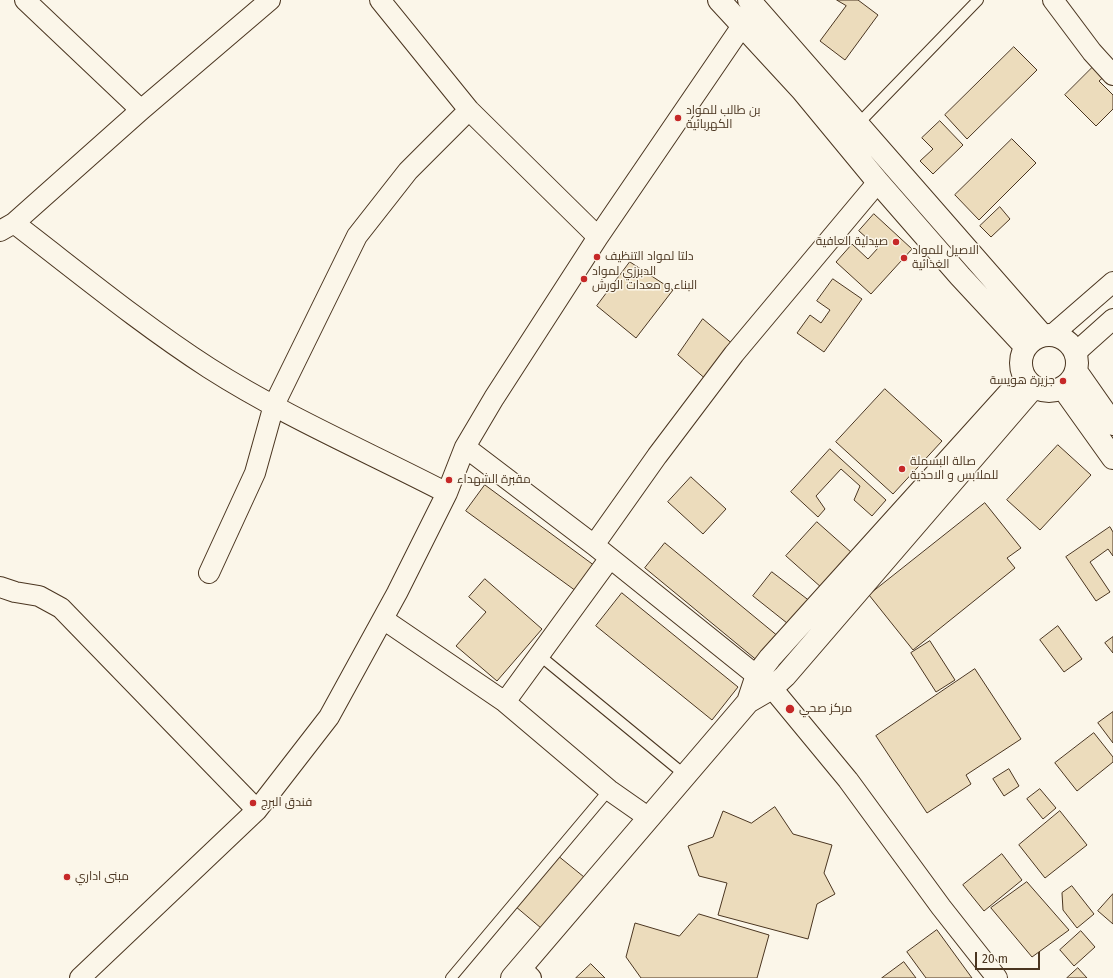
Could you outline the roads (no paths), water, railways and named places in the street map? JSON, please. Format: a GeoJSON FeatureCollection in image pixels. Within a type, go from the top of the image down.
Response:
{"type":"FeatureCollection","features":[{"type":"Feature","properties":{"kind":"main road"},"geometry":{"type":"LineString","coordinates":[[719,0],[802,90],[878,182],[960,276],[1040,339],[1062,338],[1070,345],[1076,362],[1113,424]]}},
{"type":"Feature","properties":{"kind":"main road"},"geometry":{"type":"LineString","coordinates":[[753,2],[1040,339]]}},
{"type":"Feature","properties":{"kind":"main road"},"geometry":{"type":"LineString","coordinates":[[1040,339],[1021,359],[1020,368],[1028,382],[1043,391],[1053,392],[1062,388],[1071,381],[1076,362]]}},
{"type":"Feature","properties":{"kind":"main road"},"geometry":{"type":"LineString","coordinates":[[521,975],[648,818],[764,682],[770,658],[873,543],[1028,382]]}},
{"type":"Feature","properties":{"kind":"main road"},"geometry":{"type":"LineString","coordinates":[[1062,388],[1113,458]]}},
{"type":"Feature","properties":{"kind":"street"},"geometry":{"type":"LineString","coordinates":[[25,0],[141,110]]}},
{"type":"Feature","properties":{"kind":"street"},"geometry":{"type":"LineString","coordinates":[[270,0],[141,110],[7,228],[209,368],[274,405],[447,493]]}},
{"type":"Feature","properties":{"kind":"street"},"geometry":{"type":"LineString","coordinates":[[380,0],[469,110],[598,237]]}},
{"type":"Feature","properties":{"kind":"street"},"geometry":{"type":"LineString","coordinates":[[1053,0],[1092,52],[1113,75]]}},
{"type":"Feature","properties":{"kind":"street"},"geometry":{"type":"LineString","coordinates":[[80,978],[257,810],[329,716],[383,619],[447,493],[465,448],[494,398],[598,237],[742,26],[753,2]]}},
{"type":"Feature","properties":{"kind":"street"},"geometry":{"type":"LineString","coordinates":[[209,573],[255,473],[274,405],[357,236],[408,171],[469,110]]}},
{"type":"Feature","properties":{"kind":"street"},"geometry":{"type":"LineString","coordinates":[[594,545],[657,456],[734,354],[878,182]]}},
{"type":"Feature","properties":{"kind":"street"},"geometry":{"type":"LineString","coordinates":[[1040,339],[1113,282]]}},
{"type":"Feature","properties":{"kind":"street"},"geometry":{"type":"LineString","coordinates":[[1076,362],[1113,319]]}},
{"type":"Feature","properties":{"kind":"street"},"geometry":{"type":"LineString","coordinates":[[465,448],[594,545],[764,682],[848,780],[941,908],[997,978]]}},
{"type":"Feature","properties":{"kind":"street"},"geometry":{"type":"LineString","coordinates":[[505,702],[610,558]]}},
{"type":"Feature","properties":{"kind":"street"},"geometry":{"type":"LineString","coordinates":[[0,587],[15,592],[39,596],[61,608],[257,810]]}},
{"type":"Feature","properties":{"kind":"street"},"geometry":{"type":"LineString","coordinates":[[383,619],[505,702],[609,790],[648,818]]}},
{"type":"Feature","properties":{"kind":"lane"},"geometry":{"type":"LineString","coordinates":[[858,124],[978,0]]}},
{"type":"Feature","properties":{"kind":"lane"},"geometry":{"type":"LineString","coordinates":[[539,655],[686,775]]}},
{"type":"Feature","properties":{"kind":"lane"},"geometry":{"type":"LineString","coordinates":[[451,978],[609,790]]}},
{"type":"Feature","properties":{"kind":"place","name":"بن طالب للمواد الكهربائية"},"geometry":{"type":"Point","coordinates":[678,118]}},
{"type":"Feature","properties":{"kind":"place","name":"صيدلية العافية"},"geometry":{"type":"Point","coordinates":[896,242]}},
{"type":"Feature","properties":{"kind":"place","name":"دلتا لمواد التنظيف"},"geometry":{"type":"Point","coordinates":[597,257]}},
{"type":"Feature","properties":{"kind":"place","name":"الاصيل للمواد الغذائية"},"geometry":{"type":"Point","coordinates":[904,258]}},
{"type":"Feature","properties":{"kind":"place","name":"الدبرزي لمواد البناء و معدات الورش"},"geometry":{"type":"Point","coordinates":[584,279]}},
{"type":"Feature","properties":{"kind":"place","name":"جزيرة هويسة"},"geometry":{"type":"Point","coordinates":[1063,381]}},
{"type":"Feature","properties":{"kind":"place","name":"صالة البسملة للملابس و الاحذية"},"geometry":{"type":"Point","coordinates":[902,469]}},
{"type":"Feature","properties":{"kind":"place","name":"مقبرة الشهداء"},"geometry":{"type":"Point","coordinates":[449,480]}},
{"type":"Feature","properties":{"kind":"place","name":"مركز صحي"},"geometry":{"type":"Point","coordinates":[790,709]}},
{"type":"Feature","properties":{"kind":"place","name":"فندق البرج"},"geometry":{"type":"Point","coordinates":[253,803]}},
{"type":"Feature","properties":{"kind":"place","name":"مبنى اداري"},"geometry":{"type":"Point","coordinates":[67,877]}}]}
